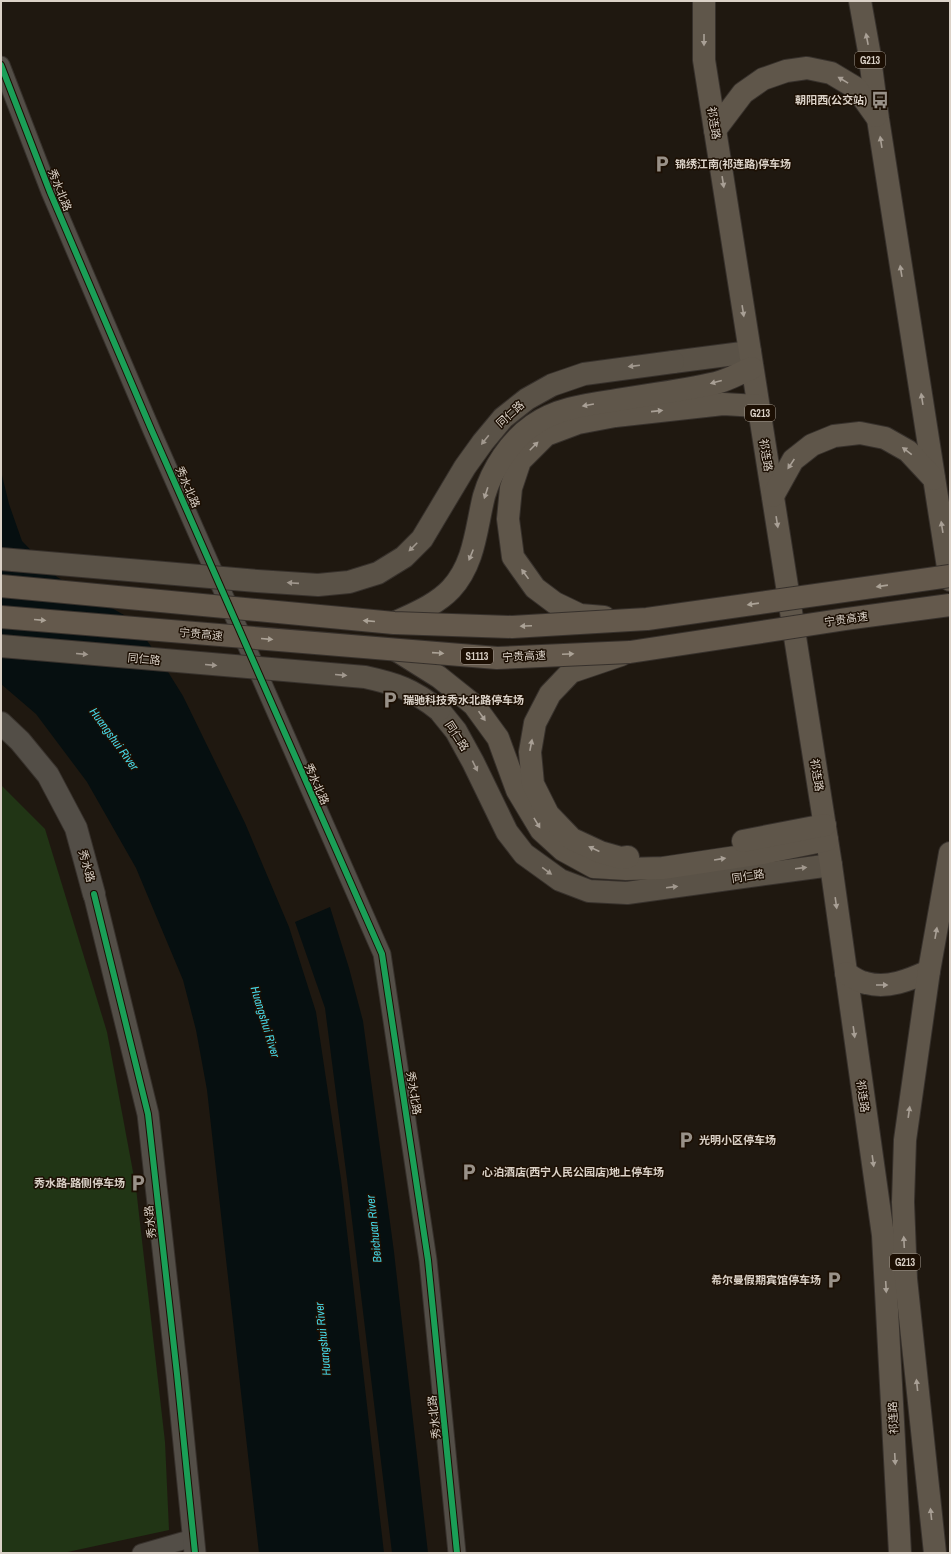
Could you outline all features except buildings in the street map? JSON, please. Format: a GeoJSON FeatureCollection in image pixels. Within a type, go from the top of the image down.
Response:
{"type":"FeatureCollection","features":[{"type":"Feature","properties":{"kind":"highway","name":"祁连路"},"geometry":{"type":"LineString","coordinates":[[704,1],[704,60],[826,832],[883,1234],[900,1553]]}},
{"type":"Feature","properties":{"kind":"highway","name":"G213"},"geometry":{"type":"LineString","coordinates":[[860,1],[869,51],[878,119],[950,580]]}},
{"type":"Feature","properties":{"kind":"highway"},"geometry":{"type":"LineString","coordinates":[[715,130],[743,93],[763,79],[786,71],[807,68],[832,73],[856,88],[878,119]]}},
{"type":"Feature","properties":{"kind":"highway"},"geometry":{"type":"LineString","coordinates":[[394,623],[432,604],[451,589],[466,567],[475,546],[485,495],[496,467],[512,443],[533,425],[558,412],[582,406],[717,382],[751,360]]}},
{"type":"Feature","properties":{"kind":"highway"},"geometry":{"type":"LineString","coordinates":[[647,619],[580,615],[555,603],[535,588],[512,557],[508,519],[511,488],[520,461],[546,435],[578,423],[615,416],[723,404],[758,406]]}},
{"type":"Feature","properties":{"kind":"highway"},"geometry":{"type":"LineString","coordinates":[[773,496],[793,460],[812,445],[834,436],[860,433],[885,438],[908,451],[934,479]]}},
{"type":"Feature","properties":{"kind":"highway"},"geometry":{"type":"LineString","coordinates":[[1,586],[394,623],[512,627],[647,619],[950,576]]}},
{"type":"Feature","properties":{"kind":"highway","name":"宁贵高速"},"geometry":{"type":"LineString","coordinates":[[1,617],[497,658],[630,652],[846,618],[950,605]]}},
{"type":"Feature","properties":{"kind":"highway"},"geometry":{"type":"LineString","coordinates":[[396,650],[439,677],[474,705],[498,738],[525,787],[548,814],[572,839],[600,852],[620,858],[660,854],[754,839],[826,832]]}},
{"type":"Feature","properties":{"kind":"highway"},"geometry":{"type":"LineString","coordinates":[[525,787],[535,723],[550,694],[571,672],[630,652]]}},
{"type":"Feature","properties":{"kind":"highway","name":"G213"},"geometry":{"type":"LineString","coordinates":[[935,1553],[906,1279],[903,1202],[906,1140],[929,971],[950,853]]}},
{"type":"Feature","properties":{"kind":"highway"},"geometry":{"type":"LineString","coordinates":[[846,973],[864,983],[883,986],[907,981],[929,971]]}},
{"type":"Feature","properties":{"kind":"main road","name":"同仁路"},"geometry":{"type":"LineString","coordinates":[[1,559],[287,583],[318,584],[349,582],[378,573],[404,557],[422,539],[465,467],[503,418],[527,399],[552,385],[584,374],[673,362],[751,360]]}},
{"type":"Feature","properties":{"kind":"main road","name":"同仁路"},"geometry":{"type":"LineString","coordinates":[[1,646],[365,677],[394,684],[420,695],[439,710],[456,730],[474,762],[507,832],[524,854],[560,880],[589,891],[627,893],[831,865]]}},
{"type":"Feature","properties":{"kind":"main road","name":"秀水路"},"geometry":{"type":"LineString","coordinates":[[1,723],[20,741],[48,776],[55,788],[76,828],[94,894]]}},
{"type":"Feature","properties":{"kind":"street","name":"秀水北路"},"geometry":{"type":"LineString","coordinates":[[1,65],[68,236],[301,772],[382,954],[428,1260],[457,1553]]}},
{"type":"Feature","properties":{"kind":"street","name":"秀水路"},"geometry":{"type":"LineString","coordinates":[[94,894],[148,1114],[177,1374],[194,1545]]}},
{"type":"Feature","properties":{"kind":"street"},"geometry":{"type":"LineString","coordinates":[[141,1553],[194,1545]]}},
{"type":"Feature","properties":{"kind":"green space"},"geometry":{"type":"Polygon","coordinates":[[[1,785],[45,829],[107,1032],[136,1188],[165,1442],[169,1530],[63,1553],[1,1553],[1,785]]]}},
{"type":"Feature","properties":{"kind":"water","name":"Huangshui River"},"geometry":{"type":"Polygon","coordinates":[[[1,471],[9,504],[22,541],[57,577],[124,615],[136,625],[160,659],[183,696],[245,823],[289,927],[316,1012],[341,1179],[384,1553],[259,1553],[207,1090],[196,1030],[183,980],[136,868],[87,782],[36,714],[1,684],[1,471]]]}},
{"type":"Feature","properties":{"kind":"water","name":"Beichuan River"},"geometry":{"type":"Polygon","coordinates":[[[330,907],[349,968],[363,1021],[394,1252],[428,1553],[392,1553],[325,1008],[295,922],[330,907]]]}},
{"type":"Feature","properties":{"kind":"cycle path"},"geometry":{"type":"LineString","coordinates":[[1,65],[50,192],[152,431],[382,954],[428,1260],[457,1553]]}},
{"type":"Feature","properties":{"kind":"cycle path"},"geometry":{"type":"LineString","coordinates":[[94,894],[148,1114],[195,1553]]}},
{"type":"Feature","properties":{"kind":"place","name":"朝阳西(公交站)"},"geometry":{"type":"Point","coordinates":[880,100]}},
{"type":"Feature","properties":{"kind":"place","name":"锦绣江南(祁连路)停车场"},"geometry":{"type":"Point","coordinates":[662,164]}},
{"type":"Feature","properties":{"kind":"place","name":"瑞驰科技秀水北路停车场"},"geometry":{"type":"Point","coordinates":[390,700]}},
{"type":"Feature","properties":{"kind":"place","name":"光明小区停车场"},"geometry":{"type":"Point","coordinates":[686,1140]}},
{"type":"Feature","properties":{"kind":"place","name":"心泊酒店(西宁人民公园店)地上停车场"},"geometry":{"type":"Point","coordinates":[469,1172]}},
{"type":"Feature","properties":{"kind":"place","name":"秀水路-路侧停车场"},"geometry":{"type":"Point","coordinates":[138,1183]}},
{"type":"Feature","properties":{"kind":"place","name":"希尔曼假期宾馆停车场"},"geometry":{"type":"Point","coordinates":[834,1280]}}]}
